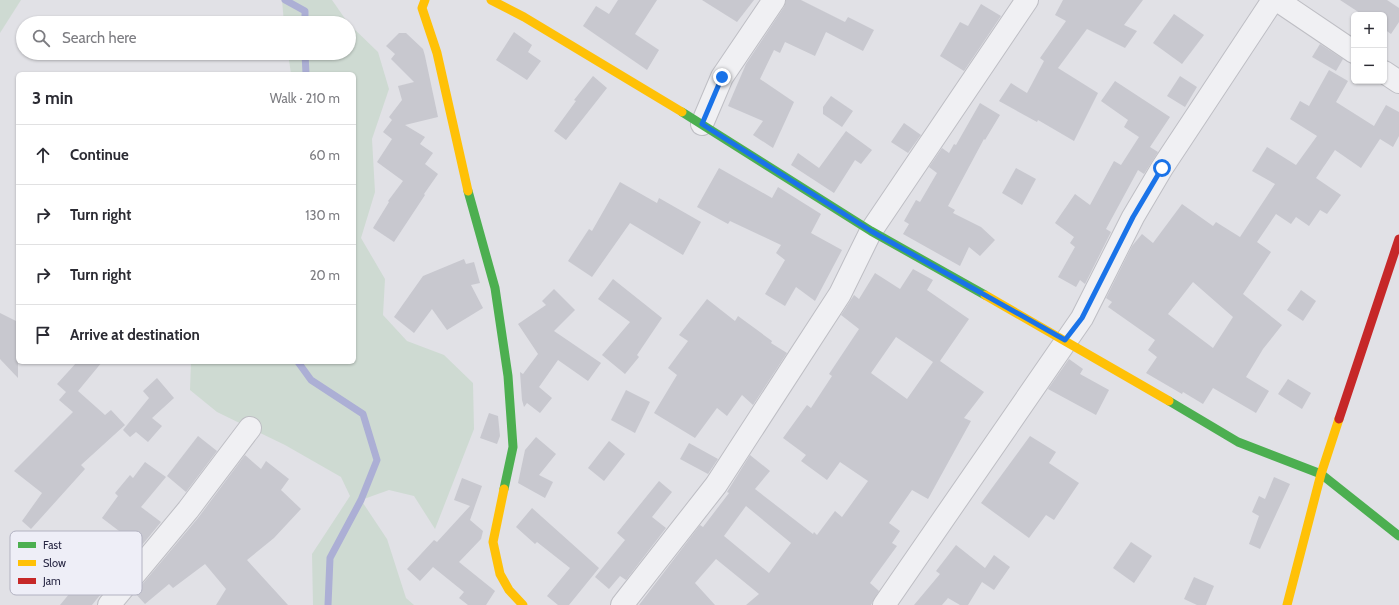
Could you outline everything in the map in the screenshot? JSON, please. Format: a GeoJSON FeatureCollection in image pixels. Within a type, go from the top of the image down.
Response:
{"type":"FeatureCollection","features":[{"type":"Feature","properties":{"kind":"street"},"geometry":{"type":"LineString","coordinates":[[425,0],[422,8],[437,53],[471,205],[495,288],[508,376],[513,446],[492,542],[500,574],[509,590],[522,605]]}},
{"type":"Feature","properties":{"kind":"street"},"geometry":{"type":"LineString","coordinates":[[491,0],[524,17],[702,124],[871,231],[1065,340],[1238,442],[1322,474],[1399,536]]}},
{"type":"Feature","properties":{"kind":"street"},"geometry":{"type":"LineString","coordinates":[[702,124],[722,77],[774,0]]}},
{"type":"Feature","properties":{"kind":"street"},"geometry":{"type":"LineString","coordinates":[[622,605],[716,485],[840,294],[871,231],[1027,0]]}},
{"type":"Feature","properties":{"kind":"street"},"geometry":{"type":"LineString","coordinates":[[884,605],[1065,340],[1082,318],[1133,217],[1162,168],[1273,0]]}},
{"type":"Feature","properties":{"kind":"street"},"geometry":{"type":"LineString","coordinates":[[1277,0],[1351,50]]}},
{"type":"Feature","properties":{"kind":"street"},"geometry":{"type":"LineString","coordinates":[[1387,74],[1399,82]]}},
{"type":"Feature","properties":{"kind":"street"},"geometry":{"type":"LineString","coordinates":[[1287,605],[1322,474],[1399,239]]}},
{"type":"Feature","properties":{"kind":"street"},"geometry":{"type":"LineString","coordinates":[[142,565],[188,510],[250,428]]}},
{"type":"Feature","properties":{"kind":"street"},"geometry":{"type":"LineString","coordinates":[[109,605],[117,595]]}},
{"type":"Feature","properties":{"kind":"shaded area"},"geometry":{"type":"Polygon","coordinates":[[[0,0],[21,0],[0,33],[0,0]]]}},
{"type":"Feature","properties":{"kind":"shaded area"},"geometry":{"type":"Polygon","coordinates":[[[282,0],[332,0],[343,16],[283,16],[282,0]]]}},
{"type":"Feature","properties":{"kind":"shaded area"},"geometry":{"type":"Polygon","coordinates":[[[356,31],[378,52],[389,89],[372,139],[375,192],[361,238],[385,279],[383,315],[407,341],[444,355],[473,383],[474,429],[435,529],[414,496],[389,490],[361,500],[387,539],[406,598],[414,605],[313,605],[312,554],[350,496],[341,477],[285,445],[217,412],[190,390],[191,364],[356,364],[356,72],[291,72],[289,60],[356,60],[356,31]]]}},
{"type":"Feature","properties":{"kind":"building"},"geometry":{"type":"Polygon","coordinates":[[[618,0],[657,0],[635,34],[659,50],[647,70],[583,26],[596,6],[609,14],[618,0]]]}},
{"type":"Feature","properties":{"kind":"building"},"geometry":{"type":"Polygon","coordinates":[[[702,0],[754,0],[737,22],[702,0]]]}},
{"type":"Feature","properties":{"kind":"building"},"geometry":{"type":"Polygon","coordinates":[[[786,0],[801,0],[845,22],[848,17],[874,30],[863,51],[826,32],[815,56],[785,42],[780,53],[774,50],[760,79],[794,102],[773,148],[753,135],[763,121],[728,106],[746,64],[784,7],[786,0]]]}},
{"type":"Feature","properties":{"kind":"building"},"geometry":{"type":"Polygon","coordinates":[[[1063,0],[1143,0],[1124,25],[1137,31],[1125,48],[1087,29],[1058,68],[1098,93],[1074,141],[1038,120],[1037,122],[999,101],[1011,83],[1027,93],[1044,61],[1040,58],[1066,21],[1055,15],[1063,0]]]}},
{"type":"Feature","properties":{"kind":"building"},"geometry":{"type":"Polygon","coordinates":[[[1340,0],[1387,0],[1399,8],[1399,22],[1391,34],[1387,31],[1387,12],[1358,12],[1340,0]]]}},
{"type":"Feature","properties":{"kind":"building"},"geometry":{"type":"Polygon","coordinates":[[[981,4],[1001,16],[964,71],[940,56],[960,22],[968,26],[981,4]]]}},
{"type":"Feature","properties":{"kind":"building"},"geometry":{"type":"Polygon","coordinates":[[[1174,14],[1204,35],[1182,64],[1153,43],[1174,14]]]}},
{"type":"Feature","properties":{"kind":"building"},"geometry":{"type":"Polygon","coordinates":[[[514,32],[532,45],[528,52],[541,61],[527,80],[496,60],[514,32]]]}},
{"type":"Feature","properties":{"kind":"building"},"geometry":{"type":"Polygon","coordinates":[[[399,33],[406,33],[423,49],[425,56],[438,117],[405,125],[425,137],[420,144],[433,153],[425,164],[438,174],[394,242],[373,228],[389,202],[388,201],[403,181],[377,162],[392,139],[383,132],[392,120],[389,117],[402,100],[398,86],[414,82],[391,59],[395,54],[386,46],[399,33]]]}},
{"type":"Feature","properties":{"kind":"building"},"geometry":{"type":"Polygon","coordinates":[[[1320,44],[1343,59],[1336,71],[1312,57],[1320,44]]]}},
{"type":"Feature","properties":{"kind":"building"},"geometry":{"type":"Polygon","coordinates":[[[1329,70],[1348,81],[1336,102],[1374,126],[1386,105],[1399,112],[1399,136],[1393,147],[1380,139],[1361,168],[1335,150],[1316,178],[1341,195],[1327,214],[1320,210],[1309,226],[1296,217],[1291,224],[1276,214],[1257,242],[1271,252],[1243,294],[1282,325],[1263,349],[1246,377],[1269,391],[1256,413],[1213,388],[1203,404],[1183,392],[1182,394],[1146,373],[1157,357],[1148,350],[1155,340],[1108,307],[1112,302],[1106,298],[1132,246],[1142,234],[1153,243],[1182,204],[1213,226],[1216,222],[1240,237],[1275,184],[1252,171],[1267,147],[1296,165],[1317,136],[1290,119],[1300,101],[1309,106],[1329,70]],[[1193,282],[1168,314],[1213,348],[1233,317],[1193,282]]]}},
{"type":"Feature","properties":{"kind":"building"},"geometry":{"type":"Polygon","coordinates":[[[593,76],[607,88],[566,140],[554,131],[576,101],[574,100],[593,76]]]}},
{"type":"Feature","properties":{"kind":"building"},"geometry":{"type":"Polygon","coordinates":[[[1180,76],[1197,87],[1185,107],[1167,96],[1180,76]]]}},
{"type":"Feature","properties":{"kind":"building"},"geometry":{"type":"Polygon","coordinates":[[[1115,81],[1170,117],[1150,147],[1158,152],[1144,174],[1138,170],[1106,229],[1111,232],[1085,284],[1080,280],[1076,287],[1058,277],[1075,247],[1070,243],[1074,237],[1055,223],[1075,194],[1090,205],[1114,161],[1121,165],[1139,137],[1124,127],[1128,120],[1101,101],[1115,81]]]}},
{"type":"Feature","properties":{"kind":"building"},"geometry":{"type":"Polygon","coordinates":[[[831,96],[853,111],[842,127],[823,114],[823,107],[831,96]]]}},
{"type":"Feature","properties":{"kind":"building"},"geometry":{"type":"Polygon","coordinates":[[[980,103],[1000,115],[985,140],[984,139],[948,206],[955,210],[953,213],[981,227],[995,240],[980,256],[969,247],[960,266],[903,234],[909,224],[904,221],[916,200],[920,202],[937,173],[929,167],[942,148],[949,153],[954,144],[956,145],[980,103]]]}},
{"type":"Feature","properties":{"kind":"building"},"geometry":{"type":"Polygon","coordinates":[[[904,123],[921,135],[908,153],[891,142],[904,123]]]}},
{"type":"Feature","properties":{"kind":"building"},"geometry":{"type":"Polygon","coordinates":[[[846,131],[872,150],[861,164],[855,160],[834,193],[791,165],[798,153],[819,168],[846,131]]]}},
{"type":"Feature","properties":{"kind":"building"},"geometry":{"type":"Polygon","coordinates":[[[719,168],[772,198],[778,187],[821,214],[811,233],[842,250],[815,301],[796,287],[785,306],[765,294],[785,260],[776,253],[781,245],[730,221],[728,224],[697,207],[719,168]]]}},
{"type":"Feature","properties":{"kind":"building"},"geometry":{"type":"Polygon","coordinates":[[[1016,168],[1036,179],[1022,205],[1002,193],[1016,168]]]}},
{"type":"Feature","properties":{"kind":"building"},"geometry":{"type":"Polygon","coordinates":[[[620,182],[657,203],[659,198],[701,222],[683,255],[630,223],[592,277],[568,261],[589,229],[592,231],[620,182]]]}},
{"type":"Feature","properties":{"kind":"building"},"geometry":{"type":"Polygon","coordinates":[[[464,259],[466,264],[474,262],[480,283],[471,285],[483,308],[447,330],[432,309],[414,333],[394,317],[423,276],[464,259]]]}},
{"type":"Feature","properties":{"kind":"building"},"geometry":{"type":"Polygon","coordinates":[[[913,269],[933,280],[927,290],[969,319],[940,361],[984,392],[964,418],[971,421],[928,499],[912,490],[889,523],[900,531],[892,543],[897,546],[870,583],[879,591],[871,605],[746,605],[759,594],[716,559],[695,583],[715,605],[639,605],[700,525],[703,527],[729,493],[727,492],[750,455],[770,471],[755,489],[813,534],[814,532],[817,535],[835,511],[842,517],[868,481],[840,462],[827,480],[801,461],[806,455],[783,438],[807,405],[811,408],[832,376],[829,374],[859,329],[841,315],[854,295],[859,299],[875,273],[900,289],[913,269]],[[896,337],[871,373],[907,399],[933,362],[896,337]],[[746,506],[724,536],[769,573],[791,543],[746,506]]]}},
{"type":"Feature","properties":{"kind":"building"},"geometry":{"type":"Polygon","coordinates":[[[613,279],[662,318],[637,355],[639,357],[625,374],[602,355],[630,322],[598,299],[613,279]]]}},
{"type":"Feature","properties":{"kind":"building"},"geometry":{"type":"Polygon","coordinates":[[[554,289],[575,310],[554,331],[601,363],[588,381],[558,360],[539,387],[552,398],[540,413],[527,403],[524,407],[522,400],[520,372],[523,374],[538,354],[518,324],[546,305],[542,301],[554,289]]]}},
{"type":"Feature","properties":{"kind":"building"},"geometry":{"type":"Polygon","coordinates":[[[1301,290],[1316,301],[1303,321],[1287,310],[1301,290]]]}},
{"type":"Feature","properties":{"kind":"building"},"geometry":{"type":"Polygon","coordinates":[[[707,299],[735,321],[738,316],[772,341],[771,343],[787,353],[753,405],[742,395],[727,416],[717,408],[695,438],[654,413],[677,375],[668,368],[688,341],[679,335],[707,299]]]}},
{"type":"Feature","properties":{"kind":"building"},"geometry":{"type":"Polygon","coordinates":[[[0,313],[16,321],[16,364],[18,364],[18,378],[0,359],[0,313]]]}},
{"type":"Feature","properties":{"kind":"building"},"geometry":{"type":"Polygon","coordinates":[[[1069,359],[1083,369],[1080,374],[1109,390],[1096,415],[1048,389],[1069,359]]]}},
{"type":"Feature","properties":{"kind":"building"},"geometry":{"type":"Polygon","coordinates":[[[75,364],[100,364],[78,391],[105,415],[111,410],[125,425],[81,465],[85,469],[31,529],[22,521],[42,493],[14,471],[73,412],[59,400],[66,392],[57,384],[75,364]]]}},
{"type":"Feature","properties":{"kind":"building"},"geometry":{"type":"Polygon","coordinates":[[[157,378],[174,398],[152,418],[162,426],[148,442],[136,432],[130,437],[123,430],[149,398],[143,391],[157,378]]]}},
{"type":"Feature","properties":{"kind":"building"},"geometry":{"type":"Polygon","coordinates":[[[1288,379],[1311,393],[1302,409],[1278,394],[1288,379]]]}},
{"type":"Feature","properties":{"kind":"building"},"geometry":{"type":"Polygon","coordinates":[[[626,390],[650,402],[635,433],[611,420],[626,390]]]}},
{"type":"Feature","properties":{"kind":"building"},"geometry":{"type":"Polygon","coordinates":[[[489,413],[498,416],[500,436],[497,444],[480,438],[489,413]]]}},
{"type":"Feature","properties":{"kind":"building"},"geometry":{"type":"Polygon","coordinates":[[[198,436],[217,451],[186,492],[167,476],[198,436]]]}},
{"type":"Feature","properties":{"kind":"building"},"geometry":{"type":"Polygon","coordinates":[[[1030,436],[1056,452],[1049,463],[1079,483],[1054,520],[1046,515],[1029,538],[981,503],[1030,436]]]}},
{"type":"Feature","properties":{"kind":"building"},"geometry":{"type":"Polygon","coordinates":[[[536,437],[556,454],[539,475],[553,482],[545,498],[518,483],[525,450],[536,437]]]}},
{"type":"Feature","properties":{"kind":"building"},"geometry":{"type":"Polygon","coordinates":[[[609,441],[625,454],[604,481],[588,468],[609,441]]]}},
{"type":"Feature","properties":{"kind":"building"},"geometry":{"type":"Polygon","coordinates":[[[689,443],[718,459],[708,474],[680,459],[689,443]]]}},
{"type":"Feature","properties":{"kind":"building"},"geometry":{"type":"Polygon","coordinates":[[[245,455],[261,469],[266,461],[289,479],[281,490],[301,509],[274,538],[247,560],[288,605],[216,605],[226,589],[205,564],[173,588],[169,584],[145,604],[137,595],[142,595],[142,585],[198,518],[245,455]]]}},
{"type":"Feature","properties":{"kind":"building"},"geometry":{"type":"Polygon","coordinates":[[[145,462],[166,477],[141,507],[161,522],[142,545],[142,531],[119,531],[102,518],[118,496],[115,493],[130,475],[133,478],[145,462]]]}},
{"type":"Feature","properties":{"kind":"building"},"geometry":{"type":"Polygon","coordinates":[[[1274,477],[1290,484],[1260,549],[1249,544],[1259,516],[1252,512],[1259,496],[1265,499],[1274,477]]]}},
{"type":"Feature","properties":{"kind":"building"},"geometry":{"type":"Polygon","coordinates":[[[462,478],[482,486],[470,520],[483,531],[481,539],[459,562],[495,591],[486,605],[468,605],[459,598],[464,592],[433,567],[420,581],[407,569],[434,540],[437,542],[470,506],[454,500],[462,478]]]}},
{"type":"Feature","properties":{"kind":"building"},"geometry":{"type":"Polygon","coordinates":[[[659,481],[672,492],[652,517],[666,528],[626,580],[620,576],[609,589],[595,577],[625,540],[617,533],[659,481]]]}},
{"type":"Feature","properties":{"kind":"building"},"geometry":{"type":"Polygon","coordinates":[[[532,508],[599,568],[569,605],[558,605],[547,596],[570,568],[537,542],[535,544],[516,527],[532,508]]]}},
{"type":"Feature","properties":{"kind":"building"},"geometry":{"type":"Polygon","coordinates":[[[1131,542],[1152,556],[1134,583],[1113,568],[1131,542]]]}},
{"type":"Feature","properties":{"kind":"building"},"geometry":{"type":"Polygon","coordinates":[[[956,545],[985,568],[994,555],[1010,567],[994,590],[982,582],[968,605],[960,605],[948,598],[942,605],[914,605],[940,574],[936,571],[956,545]]]}},
{"type":"Feature","properties":{"kind":"building"},"geometry":{"type":"Polygon","coordinates":[[[1194,577],[1214,586],[1206,605],[1197,605],[1184,599],[1194,577]]]}},
{"type":"Feature","properties":{"kind":"building"},"geometry":{"type":"Polygon","coordinates":[[[68,595],[100,595],[92,605],[60,605],[68,595]]]}},
{"type":"Feature","properties":{"kind":"waterway"},"geometry":{"type":"LineString","coordinates":[[285,0],[305,11],[305,16]]}},
{"type":"Feature","properties":{"kind":"waterway"},"geometry":{"type":"LineString","coordinates":[[305,60],[306,72]]}},
{"type":"Feature","properties":{"kind":"waterway"},"geometry":{"type":"LineString","coordinates":[[299,364],[311,380],[363,414],[377,460],[361,500],[330,558],[328,605]]}},
{"type":"Feature","properties":{"kind":"traffic: fast"},"geometry":{"type":"LineString","coordinates":[[682,112],[871,231],[985,295]]}},
{"type":"Feature","properties":{"kind":"traffic: fast"},"geometry":{"type":"LineString","coordinates":[[468,191],[495,288],[508,376],[513,447],[504,489]]}},
{"type":"Feature","properties":{"kind":"traffic: fast"},"geometry":{"type":"LineString","coordinates":[[1169,401],[1238,442],[1321,474],[1399,536]]}},
{"type":"Feature","properties":{"kind":"traffic: slow"},"geometry":{"type":"LineString","coordinates":[[425,0],[422,8],[437,53],[468,191]]}},
{"type":"Feature","properties":{"kind":"traffic: slow"},"geometry":{"type":"LineString","coordinates":[[491,0],[524,17],[682,112]]}},
{"type":"Feature","properties":{"kind":"traffic: slow"},"geometry":{"type":"LineString","coordinates":[[985,295],[1169,401]]}},
{"type":"Feature","properties":{"kind":"traffic: slow"},"geometry":{"type":"LineString","coordinates":[[1287,605],[1321,474],[1339,419]]}},
{"type":"Feature","properties":{"kind":"traffic: slow"},"geometry":{"type":"LineString","coordinates":[[504,489],[493,542],[500,574],[509,590],[523,605]]}},
{"type":"Feature","properties":{"kind":"traffic: jam"},"geometry":{"type":"LineString","coordinates":[[1339,419],[1399,239]]}},
{"type":"Feature","properties":{"kind":"route"},"geometry":{"type":"LineString","coordinates":[[722,77],[702,124],[871,231],[1065,340],[1082,318],[1133,217],[1162,168]]}}]}
